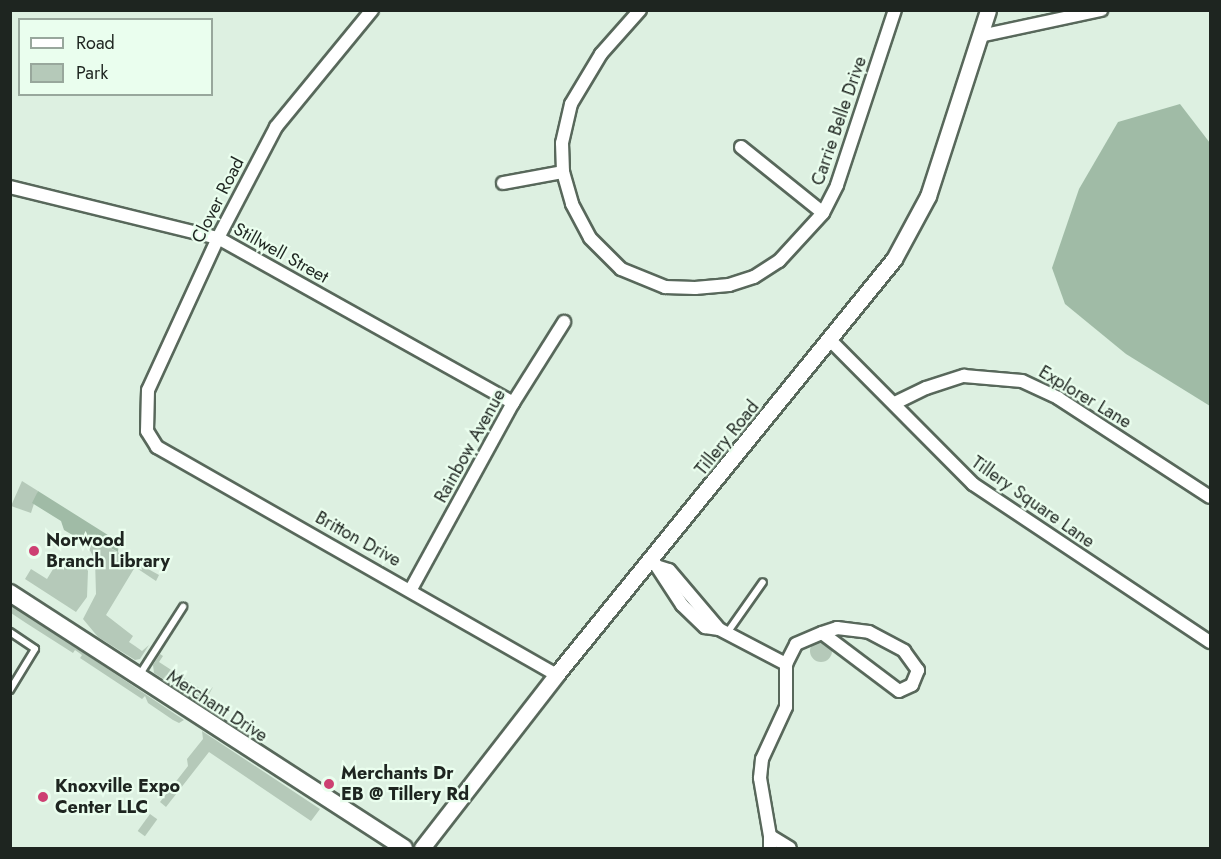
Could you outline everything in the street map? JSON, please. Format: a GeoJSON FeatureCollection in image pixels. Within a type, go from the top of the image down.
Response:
{"type":"FeatureCollection","features":[{"type":"Feature","properties":{"kind":"main road","name":"Merchant Drive"},"geometry":{"type":"LineString","coordinates":[[10,593],[404,849]]}},
{"type":"Feature","properties":{"kind":"street","name":"Carrie Belle Drive"},"geometry":{"type":"LineString","coordinates":[[640,10],[601,54],[571,104],[562,143],[563,172],[572,204],[590,238],[621,269],[665,287],[729,285],[754,276],[779,261],[823,213],[837,185],[896,10]]}},
{"type":"Feature","properties":{"kind":"street","name":"Tillery Road"},"geometry":{"type":"LineString","coordinates":[[422,849],[556,675],[656,563],[831,341],[912,230],[928,196],[988,10]]}},
{"type":"Feature","properties":{"kind":"street"},"geometry":{"type":"LineString","coordinates":[[980,36],[1101,10]]}},
{"type":"Feature","properties":{"kind":"street","name":"Clover Road"},"geometry":{"type":"LineString","coordinates":[[147,431],[148,390],[218,238],[276,127],[370,11]]}},
{"type":"Feature","properties":{"kind":"street"},"geometry":{"type":"LineString","coordinates":[[741,147],[823,213]]}},
{"type":"Feature","properties":{"kind":"street"},"geometry":{"type":"LineString","coordinates":[[503,183],[563,172]]}},
{"type":"Feature","properties":{"kind":"street","name":"Stillwell Street"},"geometry":{"type":"LineString","coordinates":[[10,187],[218,238],[513,403]]}},
{"type":"Feature","properties":{"kind":"street","name":"Rainbow Avenue"},"geometry":{"type":"LineString","coordinates":[[411,589],[513,403],[564,322]]}},
{"type":"Feature","properties":{"kind":"street","name":"Tillery Square Lane"},"geometry":{"type":"LineString","coordinates":[[831,341],[895,403],[952,466],[989,497],[1210,642]]}},
{"type":"Feature","properties":{"kind":"street","name":"Explorer Lane"},"geometry":{"type":"LineString","coordinates":[[895,403],[926,388],[964,376],[1022,381],[1058,398],[1210,497]]}},
{"type":"Feature","properties":{"kind":"street","name":"Britton Drive"},"geometry":{"type":"LineString","coordinates":[[147,431],[157,447],[411,589],[556,675]]}},
{"type":"Feature","properties":{"kind":"street"},"geometry":{"type":"LineString","coordinates":[[656,563],[669,570],[723,631],[786,664]]}},
{"type":"Feature","properties":{"kind":"street"},"geometry":{"type":"LineString","coordinates":[[790,849],[770,842],[760,778],[762,759],[786,707],[786,664],[796,644],[822,633],[854,629],[888,639],[913,660],[918,675],[908,690],[899,691],[822,633]]}},
{"type":"Feature","properties":{"kind":"lane"},"geometry":{"type":"LineString","coordinates":[[723,631],[763,582]]}},
{"type":"Feature","properties":{"kind":"lane"},"geometry":{"type":"LineString","coordinates":[[138,677],[183,607]]}},
{"type":"Feature","properties":{"kind":"lane"},"geometry":{"type":"LineString","coordinates":[[10,632],[35,649],[10,690]]}},
{"type":"Feature","properties":{"kind":"green space"},"geometry":{"type":"Polygon","coordinates":[[[1180,104],[1210,143],[1210,406],[1126,354],[1065,304],[1052,268],[1079,189],[1118,122],[1180,104]]]}},
{"type":"Feature","properties":{"kind":"green space"},"geometry":{"type":"Polygon","coordinates":[[[22,481],[38,491],[31,513],[11,506],[22,481]]]}},
{"type":"Feature","properties":{"kind":"green space"},"geometry":{"type":"Polygon","coordinates":[[[38,491],[119,542],[118,552],[92,538],[86,543],[64,530],[61,521],[32,503],[38,491]]]}},
{"type":"Feature","properties":{"kind":"green space"},"geometry":{"type":"Polygon","coordinates":[[[92,538],[159,575],[156,581],[135,567],[106,615],[133,636],[129,642],[142,651],[149,645],[140,659],[135,660],[98,637],[83,619],[96,594],[95,560],[86,543],[92,538]]]}},
{"type":"Feature","properties":{"kind":"green space"},"geometry":{"type":"Polygon","coordinates":[[[61,556],[72,562],[80,557],[88,571],[87,597],[76,612],[25,579],[31,569],[47,579],[61,556]]]}},
{"type":"Feature","properties":{"kind":"green space"},"geometry":{"type":"Polygon","coordinates":[[[11,605],[184,720],[179,723],[173,720],[148,703],[145,696],[142,699],[80,658],[82,655],[75,650],[73,653],[26,623],[11,613],[11,605]]]}},
{"type":"Feature","properties":{"kind":"green space"},"geometry":{"type":"Polygon","coordinates":[[[821,640],[829,643],[832,651],[829,659],[821,662],[813,659],[810,651],[813,643],[821,640]]]}},
{"type":"Feature","properties":{"kind":"green space"},"geometry":{"type":"Polygon","coordinates":[[[160,654],[163,656],[159,662],[207,693],[213,687],[208,696],[198,701],[154,673],[153,665],[160,654]]]}},
{"type":"Feature","properties":{"kind":"green space"},"geometry":{"type":"Polygon","coordinates":[[[202,731],[320,809],[311,821],[209,752],[166,807],[160,802],[188,766],[187,759],[203,739],[202,731]]]}},
{"type":"Feature","properties":{"kind":"green space"},"geometry":{"type":"Polygon","coordinates":[[[150,814],[157,819],[145,836],[138,831],[150,814]]]}},
{"type":"Feature","properties":{"kind":"place","name":"Norwood Branch Library"},"geometry":{"type":"Point","coordinates":[34,551]}},
{"type":"Feature","properties":{"kind":"place","name":"Merchants Dr EB @ Tillery Rd"},"geometry":{"type":"Point","coordinates":[329,784]}},
{"type":"Feature","properties":{"kind":"place","name":"Knoxville Expo Center LLC"},"geometry":{"type":"Point","coordinates":[43,797]}}]}
